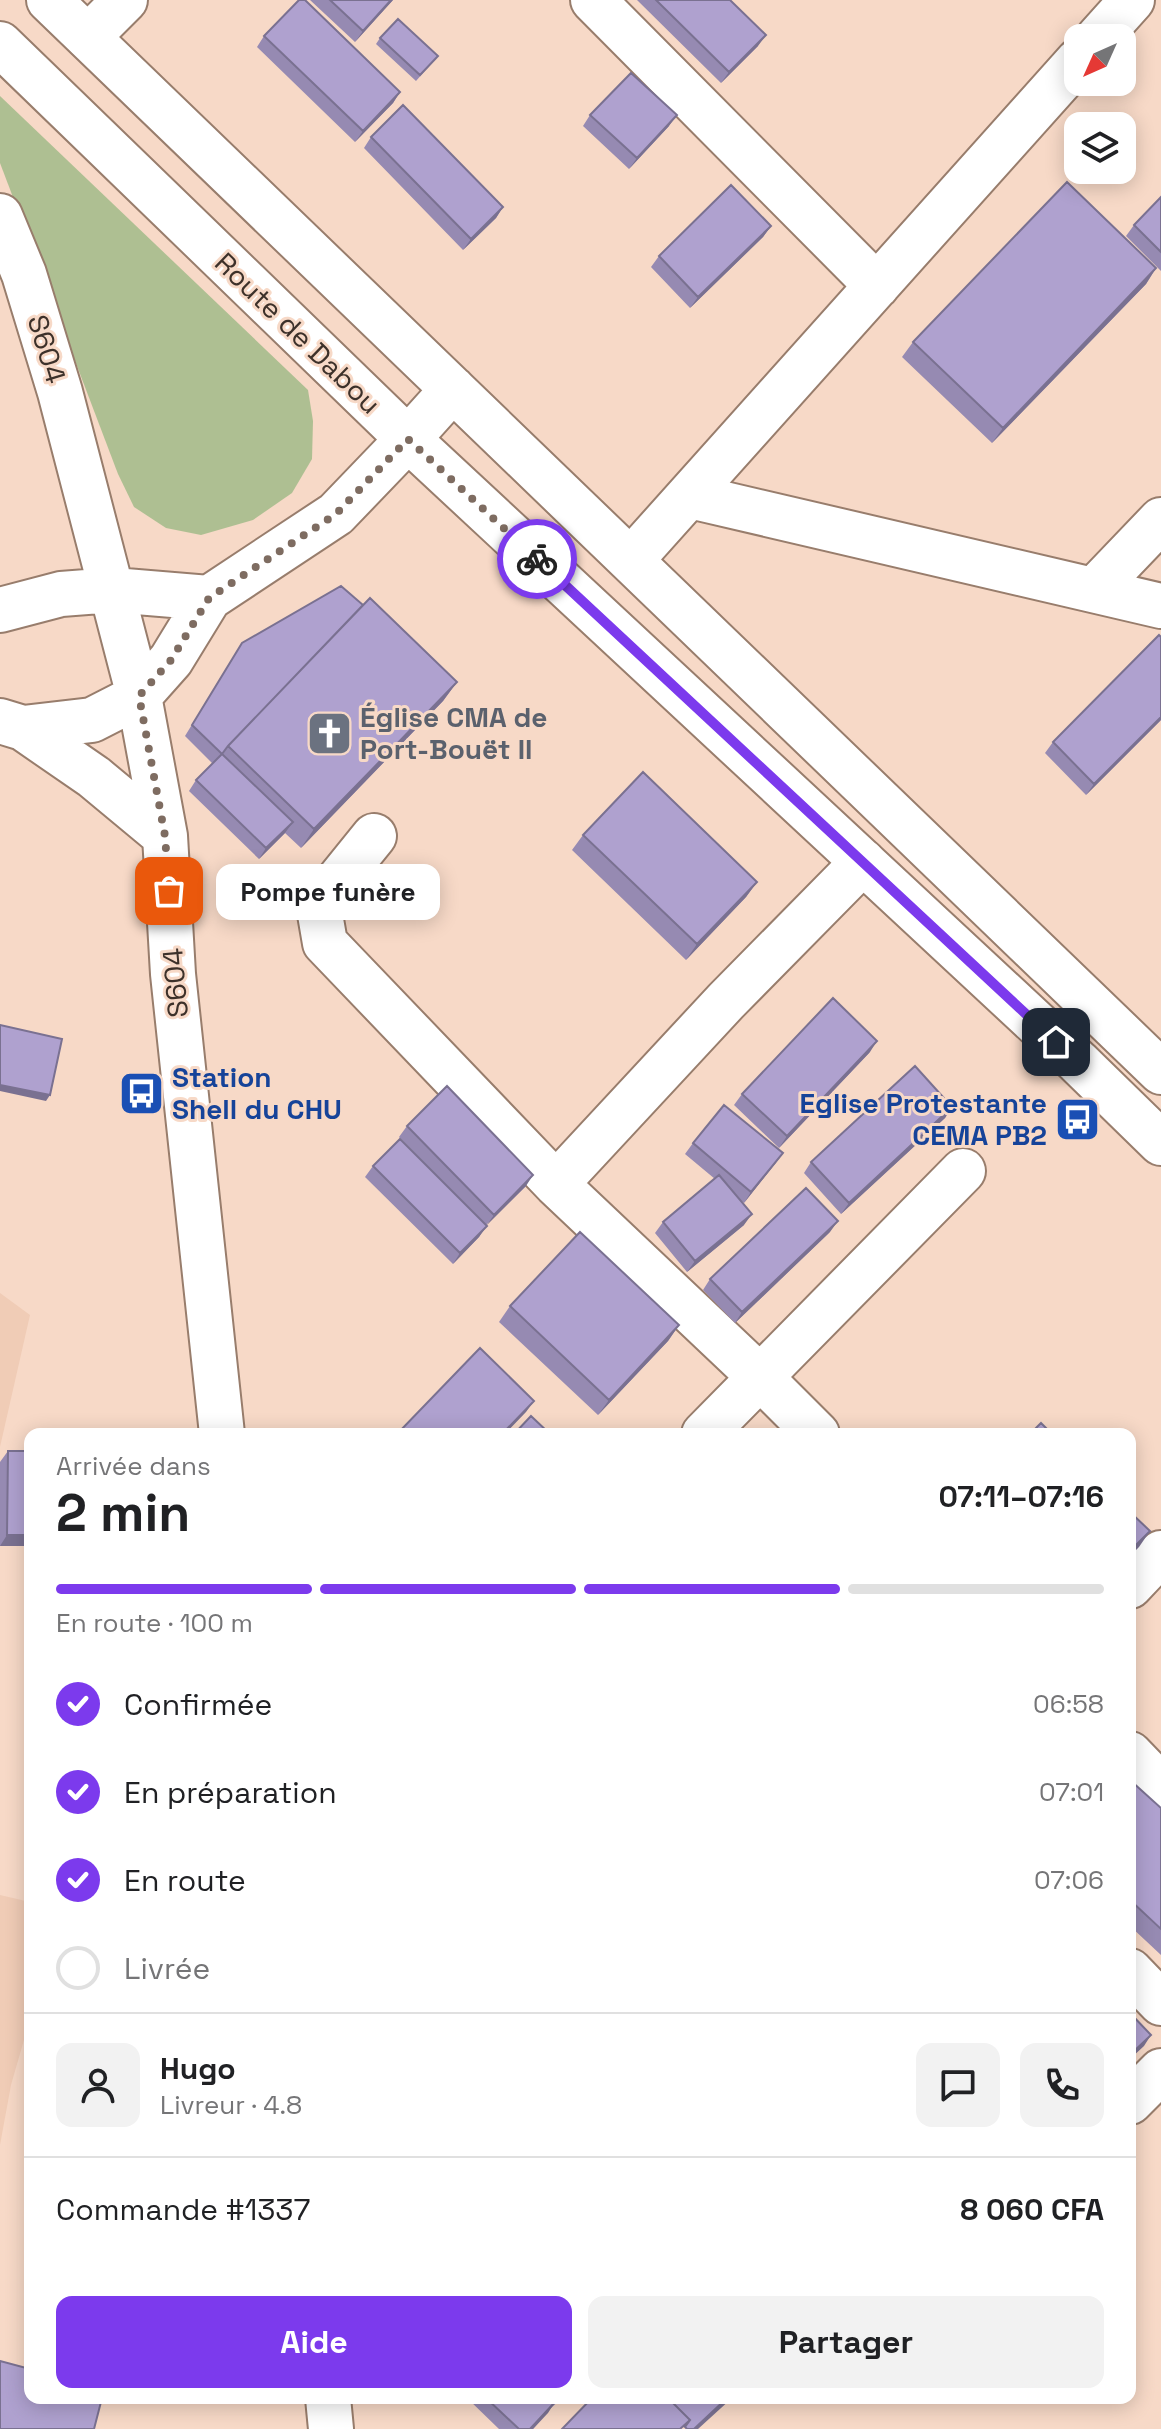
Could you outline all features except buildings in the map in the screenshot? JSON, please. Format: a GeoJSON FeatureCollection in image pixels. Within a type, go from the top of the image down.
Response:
{"type":"FeatureCollection","features":[{"type":"Feature","properties":{"kind":"street"},"geometry":{"type":"LineString","coordinates":[[49,0],[1161,1072]]}},
{"type":"Feature","properties":{"kind":"street"},"geometry":{"type":"LineString","coordinates":[[88,37],[125,0]]}},
{"type":"Feature","properties":{"kind":"street"},"geometry":{"type":"LineString","coordinates":[[593,0],[877,286]]}},
{"type":"Feature","properties":{"kind":"street"},"geometry":{"type":"LineString","coordinates":[[1111,24],[1132,0]]}},
{"type":"Feature","properties":{"kind":"street","name":"Route de Dabou"},"geometry":{"type":"LineString","coordinates":[[0,44],[408,439],[1078,1062],[1161,1143]]}},
{"type":"Feature","properties":{"kind":"street"},"geometry":{"type":"LineString","coordinates":[[631,560],[1064,77]]}},
{"type":"Feature","properties":{"kind":"street","name":"S604"},"geometry":{"type":"LineString","coordinates":[[0,216],[44,335],[113,590],[139,696],[165,836],[173,974],[221,1428]]}},
{"type":"Feature","properties":{"kind":"street"},"geometry":{"type":"LineString","coordinates":[[12,724],[92,720],[139,696],[171,660],[209,598],[336,514],[453,389]]}},
{"type":"Feature","properties":{"kind":"street"},"geometry":{"type":"LineString","coordinates":[[690,496],[1161,606]]}},
{"type":"Feature","properties":{"kind":"street"},"geometry":{"type":"LineString","coordinates":[[1094,590],[1161,520]]}},
{"type":"Feature","properties":{"kind":"street"},"geometry":{"type":"LineString","coordinates":[[0,610],[61,594],[113,590],[209,598]]}},
{"type":"Feature","properties":{"kind":"street"},"geometry":{"type":"LineString","coordinates":[[12,724],[94,777],[165,836]]}},
{"type":"Feature","properties":{"kind":"street"},"geometry":{"type":"LineString","coordinates":[[374,836],[336,883],[320,914],[325,943],[556,1184],[811,1428]]}},
{"type":"Feature","properties":{"kind":"street"},"geometry":{"type":"LineString","coordinates":[[556,1184],[726,1001],[863,862]]}},
{"type":"Feature","properties":{"kind":"street"},"geometry":{"type":"LineString","coordinates":[[710,1428],[963,1171]]}},
{"type":"Feature","properties":{"kind":"street"},"geometry":{"type":"LineString","coordinates":[[1136,1580],[1161,1553]]}},
{"type":"Feature","properties":{"kind":"street"},"geometry":{"type":"LineString","coordinates":[[1136,1760],[1161,1786]]}},
{"type":"Feature","properties":{"kind":"street"},"geometry":{"type":"LineString","coordinates":[[1136,1977],[1161,2003]]}},
{"type":"Feature","properties":{"kind":"street"},"geometry":{"type":"LineString","coordinates":[[1136,2096],[1161,2071]]}},
{"type":"Feature","properties":{"kind":"street"},"geometry":{"type":"LineString","coordinates":[[329,2404],[331,2429]]}},
{"type":"Feature","properties":{"kind":"shaded area"},"geometry":{"type":"Polygon","coordinates":[[[0,1293],[30,1315],[0,1447],[0,1293]]]}},
{"type":"Feature","properties":{"kind":"shaded area"},"geometry":{"type":"Polygon","coordinates":[[[0,1895],[24,1901],[24,2040],[11,2085],[0,2145],[0,1895]]]}},
{"type":"Feature","properties":{"kind":"green space"},"geometry":{"type":"Polygon","coordinates":[[[0,96],[308,390],[313,421],[312,459],[292,493],[253,520],[201,535],[166,528],[134,507],[118,474],[0,163],[0,96]]]}},
{"type":"Feature","properties":{"kind":"way so far"},"geometry":{"type":"LineString","coordinates":[[169,891],[165,836],[139,696],[171,660],[209,598],[336,514],[408,439],[537,559]]}},
{"type":"Feature","properties":{"kind":"place","name":"Église CMA de Port-Bouët II"},"geometry":{"type":"Point","coordinates":[329,733]}},
{"type":"Feature","properties":{"kind":"place","name":"Pompe funère"},"geometry":{"type":"Point","coordinates":[169,891]}},
{"type":"Feature","properties":{"kind":"place","name":"Station Shell du CHU"},"geometry":{"type":"Point","coordinates":[141,1093]}},
{"type":"Feature","properties":{"kind":"place","name":"Eglise Protestante CEMA PB2"},"geometry":{"type":"Point","coordinates":[1078,1119]}},
{"type":"Feature","properties":{"kind":"route"},"geometry":{"type":"LineString","coordinates":[[537,559],[1056,1042]]}}]}
